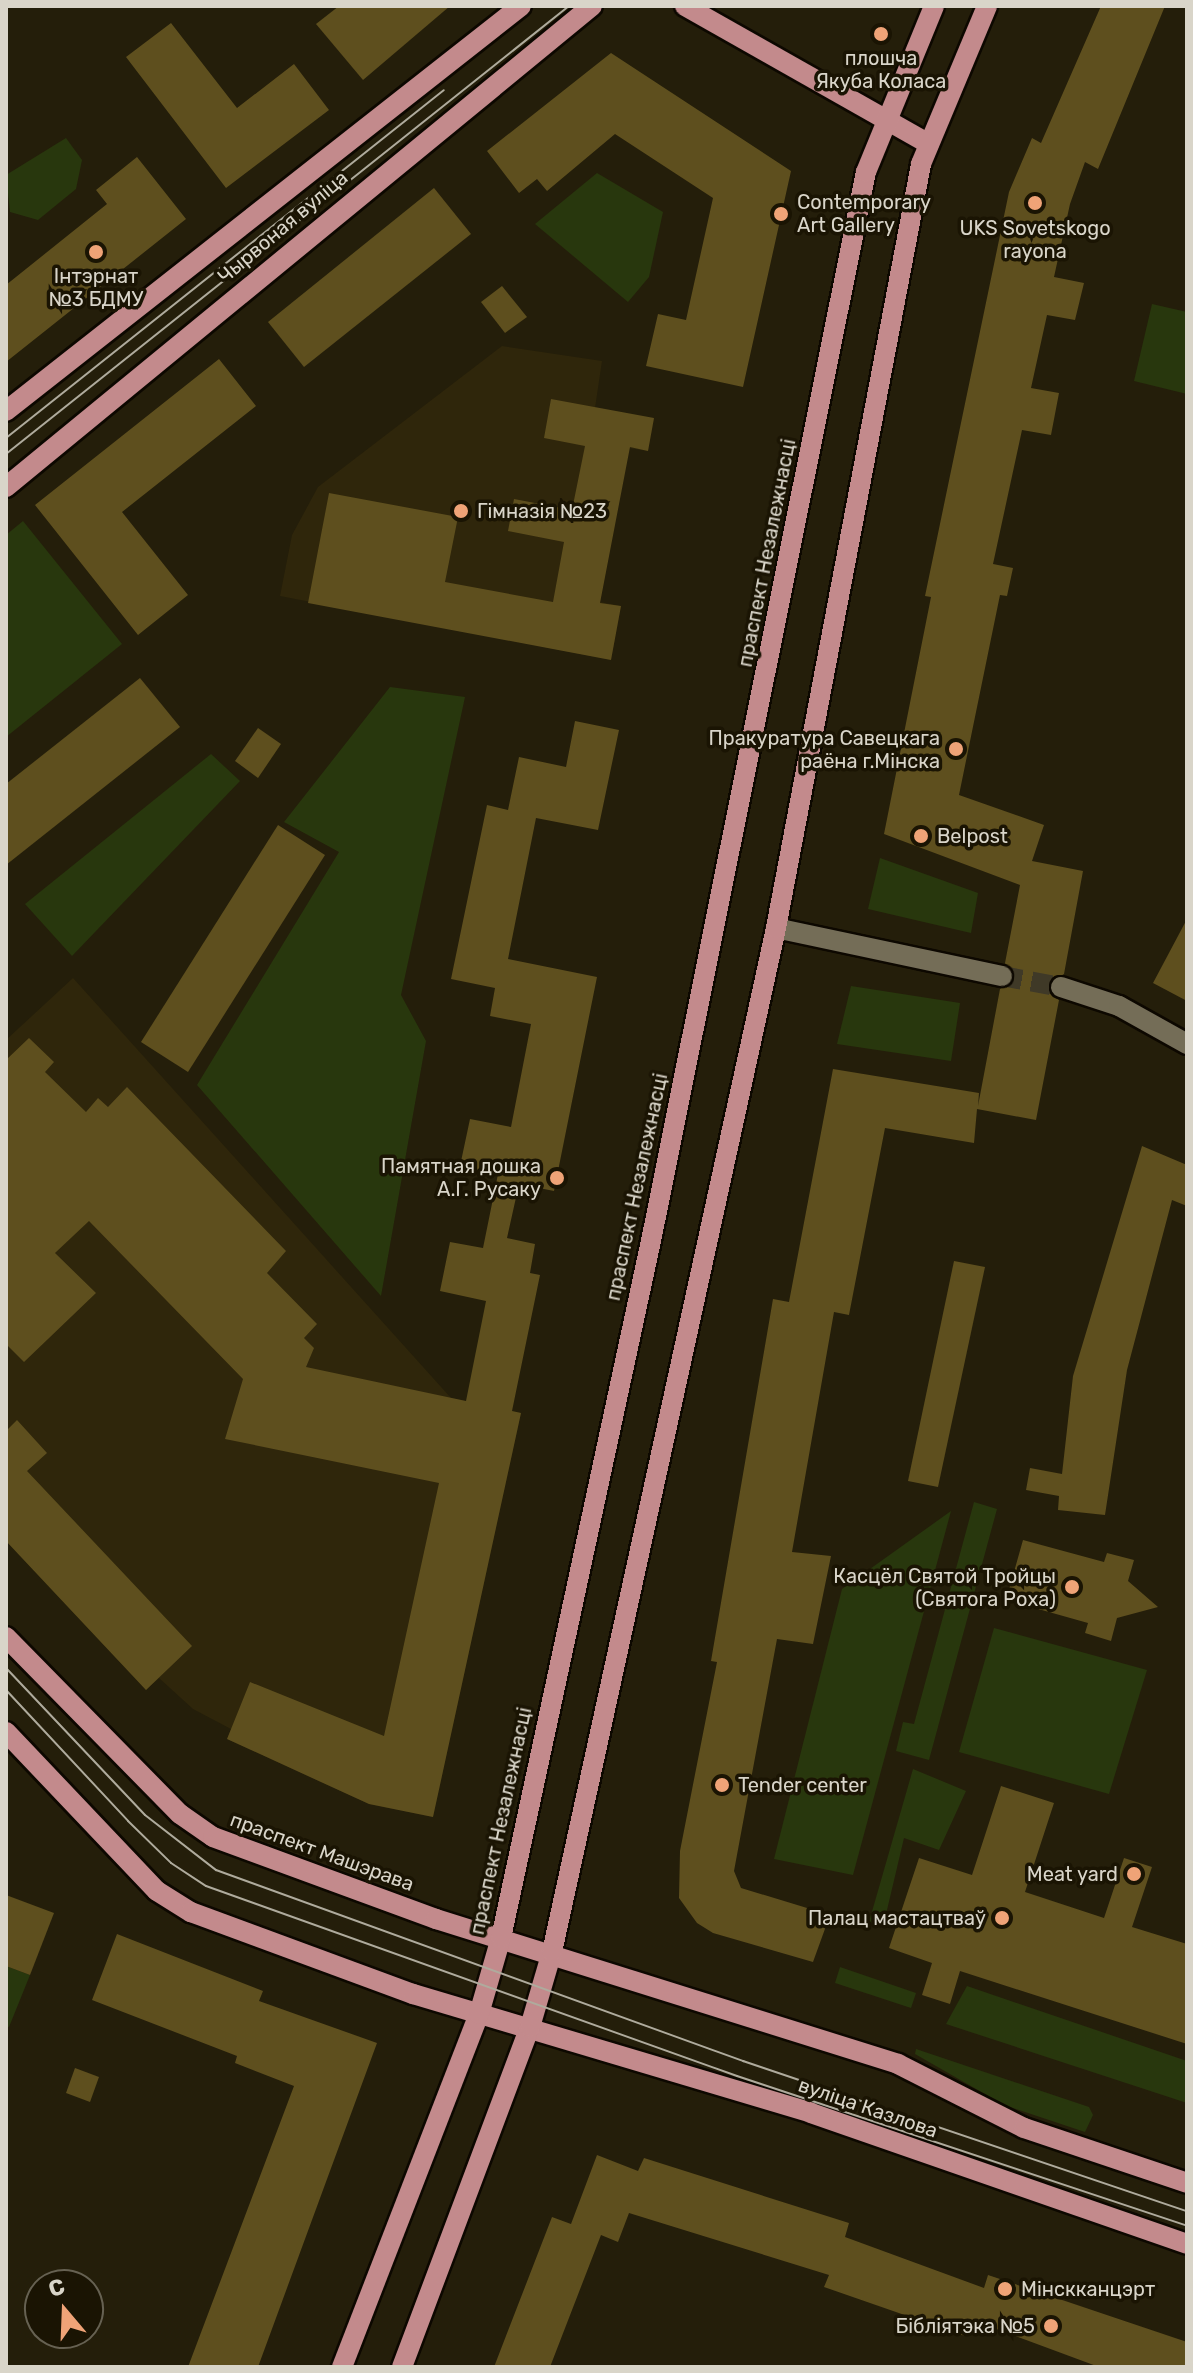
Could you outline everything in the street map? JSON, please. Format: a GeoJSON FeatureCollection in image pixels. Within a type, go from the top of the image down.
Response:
{"type":"FeatureCollection","features":[{"type":"Feature","properties":{"kind":"main road","name":"Чырвоная вуліца"},"geometry":{"type":"LineString","coordinates":[[6,411],[521,6]]}},
{"type":"Feature","properties":{"kind":"main road","name":"Чырвоная вуліца"},"geometry":{"type":"LineString","coordinates":[[6,487],[592,6]]}},
{"type":"Feature","properties":{"kind":"main road"},"geometry":{"type":"LineString","coordinates":[[685,6],[929,144]]}},
{"type":"Feature","properties":{"kind":"main road","name":"праспект Незалежнасці"},"geometry":{"type":"LineString","coordinates":[[342,2367],[479,2014],[501,1938],[652,1236],[866,172],[885,119],[934,6]]}},
{"type":"Feature","properties":{"kind":"main road"},"geometry":{"type":"LineString","coordinates":[[402,2367],[530,2027],[552,1952],[776,928],[903,253],[929,144],[987,6]]}},
{"type":"Feature","properties":{"kind":"main road","name":"праспект Машэрава"},"geometry":{"type":"LineString","coordinates":[[6,1637],[180,1814],[213,1837],[501,1938],[552,1952]]}},
{"type":"Feature","properties":{"kind":"main road"},"geometry":{"type":"LineString","coordinates":[[6,1732],[157,1891],[191,1912],[479,2014],[530,2027]]}},
{"type":"Feature","properties":{"kind":"main road"},"geometry":{"type":"LineString","coordinates":[[552,1952],[898,2064],[1024,2128],[1187,2183]]}},
{"type":"Feature","properties":{"kind":"main road","name":"вуліца Казлова"},"geometry":{"type":"LineString","coordinates":[[530,2027],[811,2113],[1187,2244]]}},
{"type":"Feature","properties":{"kind":"street"},"geometry":{"type":"LineString","coordinates":[[776,928],[1002,976]]}},
{"type":"Feature","properties":{"kind":"street"},"geometry":{"type":"LineString","coordinates":[[1061,987],[1119,1006],[1187,1044]]}},
{"type":"Feature","properties":{"kind":"shaded area","name":"Гімназія №23"},"geometry":{"type":"Polygon","coordinates":[[[502,346],[602,361],[595,408],[654,419],[648,451],[629,448],[600,602],[621,606],[611,660],[280,596],[292,535],[318,487],[502,346]]]}},
{"type":"Feature","properties":{"kind":"shaded area"},"geometry":{"type":"Polygon","coordinates":[[[73,978],[451,1398],[521,1413],[433,1817],[369,1804],[227,1739],[231,1729],[193,1709],[159,1678],[146,1690],[6,1541],[6,1040],[73,978]]]}},
{"type":"Feature","properties":{"kind":"green space"},"geometry":{"type":"Polygon","coordinates":[[[66,138],[82,160],[76,189],[38,220],[10,212],[6,175],[66,138]]]}},
{"type":"Feature","properties":{"kind":"green space"},"geometry":{"type":"Polygon","coordinates":[[[597,173],[663,212],[649,277],[628,302],[535,224],[597,173]]]}},
{"type":"Feature","properties":{"kind":"green space"},"geometry":{"type":"Polygon","coordinates":[[[1152,304],[1187,312],[1187,394],[1134,381],[1152,304]]]}},
{"type":"Feature","properties":{"kind":"green space"},"geometry":{"type":"Polygon","coordinates":[[[23,521],[122,644],[6,737],[6,535],[23,521]]]}},
{"type":"Feature","properties":{"kind":"green space"},"geometry":{"type":"Polygon","coordinates":[[[390,687],[465,697],[401,995],[426,1041],[381,1296],[197,1085],[339,852],[284,822],[390,687]]]}},
{"type":"Feature","properties":{"kind":"green space"},"geometry":{"type":"Polygon","coordinates":[[[211,754],[240,781],[72,956],[25,904],[211,754]]]}},
{"type":"Feature","properties":{"kind":"green space"},"geometry":{"type":"Polygon","coordinates":[[[880,858],[978,893],[971,933],[868,909],[880,858]]]}},
{"type":"Feature","properties":{"kind":"green space"},"geometry":{"type":"Polygon","coordinates":[[[851,986],[960,1003],[951,1061],[837,1044],[851,986]]]}},
{"type":"Feature","properties":{"kind":"green space"},"geometry":{"type":"Polygon","coordinates":[[[974,1502],[997,1509],[929,1760],[896,1751],[903,1722],[914,1724],[974,1502]]]}},
{"type":"Feature","properties":{"kind":"green space"},"geometry":{"type":"Polygon","coordinates":[[[951,1511],[853,1875],[774,1859],[842,1589],[951,1511]]]}},
{"type":"Feature","properties":{"kind":"green space"},"geometry":{"type":"Polygon","coordinates":[[[994,1628],[1147,1670],[1109,1794],[959,1752],[994,1628]]]}},
{"type":"Feature","properties":{"kind":"green space"},"geometry":{"type":"Polygon","coordinates":[[[913,1769],[966,1791],[939,1850],[904,1838],[883,1927],[869,1922],[913,1769]]]}},
{"type":"Feature","properties":{"kind":"green space"},"geometry":{"type":"Polygon","coordinates":[[[6,1966],[30,1975],[9,2027],[6,2026],[6,1966]]]}},
{"type":"Feature","properties":{"kind":"green space"},"geometry":{"type":"Polygon","coordinates":[[[840,1967],[916,1993],[911,2008],[835,1983],[840,1967]]]}},
{"type":"Feature","properties":{"kind":"green space"},"geometry":{"type":"Polygon","coordinates":[[[967,1986],[1187,2061],[1187,2103],[946,2024],[967,1986]]]}},
{"type":"Feature","properties":{"kind":"green space"},"geometry":{"type":"Polygon","coordinates":[[[916,2049],[1089,2107],[1093,2115],[1085,2132],[1004,2105],[915,2054],[916,2049]]]}},
{"type":"Feature","properties":{"kind":"building"},"geometry":{"type":"Polygon","coordinates":[[[339,6],[450,6],[363,80],[316,24],[339,6]]]}},
{"type":"Feature","properties":{"kind":"building"},"geometry":{"type":"Polygon","coordinates":[[[1101,6],[1165,6],[1098,169],[1085,162],[1070,204],[1054,277],[1084,283],[1075,320],[1047,315],[1031,388],[1059,393],[1051,435],[1022,430],[993,564],[1013,568],[1007,596],[1000,595],[959,795],[1044,825],[1032,861],[1083,871],[1064,974],[1048,984],[1051,995],[1059,1000],[1036,1120],[977,1109],[974,1143],[885,1128],[849,1315],[834,1312],[792,1552],[831,1556],[813,1644],[777,1639],[734,1871],[741,1888],[830,1915],[813,1962],[713,1933],[697,1923],[679,1898],[680,1851],[717,1662],[711,1661],[773,1299],[789,1302],[833,1069],[979,1093],[978,1106],[1000,989],[1014,979],[1005,963],[1020,885],[884,834],[931,597],[925,596],[1009,192],[1032,138],[1041,143],[1101,6]]]}},
{"type":"Feature","properties":{"kind":"building"},"geometry":{"type":"Polygon","coordinates":[[[171,23],[237,108],[294,64],[329,110],[226,188],[126,57],[171,23]]]}},
{"type":"Feature","properties":{"kind":"building"},"geometry":{"type":"Polygon","coordinates":[[[611,53],[791,171],[743,387],[646,366],[658,314],[686,320],[713,198],[615,134],[547,191],[537,179],[519,193],[487,151],[611,53]]]}},
{"type":"Feature","properties":{"kind":"building","name":"Інтэрнат №3 БДМУ"},"geometry":{"type":"Polygon","coordinates":[[[137,157],[186,219],[6,362],[6,285],[107,204],[96,190],[137,157]]]}},
{"type":"Feature","properties":{"kind":"building"},"geometry":{"type":"Polygon","coordinates":[[[434,188],[471,234],[304,367],[268,322],[434,188]]]}},
{"type":"Feature","properties":{"kind":"building"},"geometry":{"type":"Polygon","coordinates":[[[502,286],[527,317],[505,333],[481,302],[502,286]]]}},
{"type":"Feature","properties":{"kind":"building"},"geometry":{"type":"Polygon","coordinates":[[[219,359],[256,406],[122,512],[188,595],[138,635],[35,505],[219,359]]]}},
{"type":"Feature","properties":{"kind":"building"},"geometry":{"type":"Polygon","coordinates":[[[551,399],[654,418],[648,451],[630,447],[600,603],[621,606],[611,660],[308,603],[329,493],[458,517],[445,582],[553,602],[564,542],[508,531],[514,499],[572,510],[585,446],[544,438],[551,399]]]}},
{"type":"Feature","properties":{"kind":"building"},"geometry":{"type":"Polygon","coordinates":[[[140,678],[180,727],[6,865],[6,784],[140,678]]]}},
{"type":"Feature","properties":{"kind":"building"},"geometry":{"type":"Polygon","coordinates":[[[575,721],[619,730],[598,830],[536,818],[508,959],[597,977],[554,1191],[519,1184],[507,1238],[535,1244],[530,1273],[540,1275],[512,1411],[521,1413],[433,1817],[369,1804],[227,1739],[250,1682],[384,1736],[439,1483],[225,1439],[243,1379],[89,1221],[55,1253],[96,1293],[24,1362],[6,1344],[6,1060],[29,1038],[54,1062],[45,1072],[86,1112],[98,1098],[108,1107],[127,1087],[286,1251],[267,1273],[317,1324],[304,1338],[314,1348],[306,1367],[466,1401],[486,1301],[440,1291],[450,1242],[483,1248],[498,1174],[460,1166],[470,1119],[511,1127],[531,1024],[490,1016],[495,988],[451,979],[487,805],[508,810],[519,757],[566,767],[575,721]]]}},
{"type":"Feature","properties":{"kind":"building"},"geometry":{"type":"Polygon","coordinates":[[[258,728],[281,744],[258,778],[235,761],[258,728]]]}},
{"type":"Feature","properties":{"kind":"building"},"geometry":{"type":"Polygon","coordinates":[[[278,825],[325,855],[188,1072],[141,1042],[278,825]]]}},
{"type":"Feature","properties":{"kind":"building"},"geometry":{"type":"Polygon","coordinates":[[[1187,919],[1187,1001],[1153,983],[1187,919]]]}},
{"type":"Feature","properties":{"kind":"building"},"geometry":{"type":"Polygon","coordinates":[[[1142,1146],[1187,1165],[1187,1206],[1172,1200],[1127,1370],[1105,1515],[1058,1510],[1059,1496],[1026,1490],[1030,1468],[1062,1474],[1073,1376],[1142,1146]]]}},
{"type":"Feature","properties":{"kind":"building"},"geometry":{"type":"Polygon","coordinates":[[[954,1261],[985,1267],[938,1487],[908,1481],[954,1261]]]}},
{"type":"Feature","properties":{"kind":"building"},"geometry":{"type":"Polygon","coordinates":[[[17,1420],[47,1453],[27,1471],[192,1646],[146,1690],[6,1541],[6,1431],[17,1420]]]}},
{"type":"Feature","properties":{"kind":"building","name":"Касцёл Святой Тройцы (Святога Роха)"},"geometry":{"type":"Polygon","coordinates":[[[1023,1540],[1104,1562],[1107,1553],[1134,1560],[1128,1581],[1158,1607],[1117,1618],[1111,1641],[1085,1633],[1088,1623],[1006,1600],[1023,1540]]]}},
{"type":"Feature","properties":{"kind":"building","name":"Палац мастацтваў"},"geometry":{"type":"Polygon","coordinates":[[[1001,1786],[1054,1803],[1025,1892],[1104,1918],[1124,1858],[1152,1867],[1132,1927],[1187,1944],[1187,2044],[960,1971],[950,2004],[922,1995],[932,1963],[889,1948],[919,1858],[972,1875],[1001,1786]]]}},
{"type":"Feature","properties":{"kind":"building"},"geometry":{"type":"Polygon","coordinates":[[[6,1895],[54,1913],[30,1975],[6,1966],[6,1895]]]}},
{"type":"Feature","properties":{"kind":"building"},"geometry":{"type":"Polygon","coordinates":[[[117,1934],[263,1991],[259,2001],[377,2043],[258,2367],[188,2367],[294,2086],[235,2063],[237,2056],[92,2000],[117,1934]]]}},
{"type":"Feature","properties":{"kind":"building"},"geometry":{"type":"Polygon","coordinates":[[[75,2068],[99,2077],[90,2102],[66,2093],[75,2068]]]}},
{"type":"Feature","properties":{"kind":"building"},"geometry":{"type":"Polygon","coordinates":[[[597,2155],[638,2171],[644,2158],[849,2223],[845,2237],[984,2288],[988,2275],[1187,2342],[1187,2367],[1099,2367],[972,2320],[965,2336],[824,2287],[829,2275],[629,2213],[618,2242],[601,2235],[550,2367],[494,2367],[552,2217],[571,2224],[597,2155]]]}},
{"type":"Feature","properties":{"kind":"tunnel"},"geometry":{"type":"LineString","coordinates":[[1002,976],[1061,987]]}},
{"type":"Feature","properties":{"kind":"tram line"},"geometry":{"type":"LineString","coordinates":[[6,454],[569,6]]}},
{"type":"Feature","properties":{"kind":"tram line"},"geometry":{"type":"LineString","coordinates":[[6,438],[444,90]]}},
{"type":"Feature","properties":{"kind":"tram line"},"geometry":{"type":"LineString","coordinates":[[6,1668],[145,1815],[216,1870],[743,2061],[1187,2211]]}},
{"type":"Feature","properties":{"kind":"tram line"},"geometry":{"type":"LineString","coordinates":[[6,1690],[128,1821],[171,1863],[206,1886],[737,2076],[1187,2226]]}},
{"type":"Feature","properties":{"kind":"place","name":"плошча Якуба Коласа"},"geometry":{"type":"Point","coordinates":[881,34]}},
{"type":"Feature","properties":{"kind":"place","name":"UKS Sovetskogo rayona"},"geometry":{"type":"Point","coordinates":[1035,203]}},
{"type":"Feature","properties":{"kind":"place","name":"Contemporary Art Gallery"},"geometry":{"type":"Point","coordinates":[781,214]}},
{"type":"Feature","properties":{"kind":"place","name":"Інтэрнат №3 БДМУ"},"geometry":{"type":"Point","coordinates":[96,252]}},
{"type":"Feature","properties":{"kind":"place","name":"Гімназія №23"},"geometry":{"type":"Point","coordinates":[461,511]}},
{"type":"Feature","properties":{"kind":"place","name":"Пракуратура Савецкага раёна г.Мінска"},"geometry":{"type":"Point","coordinates":[956,749]}},
{"type":"Feature","properties":{"kind":"place","name":"Belpost"},"geometry":{"type":"Point","coordinates":[921,836]}},
{"type":"Feature","properties":{"kind":"place","name":"Памятная дошка А.Г. Русаку"},"geometry":{"type":"Point","coordinates":[557,1178]}},
{"type":"Feature","properties":{"kind":"place","name":"Касцёл Святой Тройцы (Святога Роха)"},"geometry":{"type":"Point","coordinates":[1072,1587]}},
{"type":"Feature","properties":{"kind":"place","name":"Tender center"},"geometry":{"type":"Point","coordinates":[722,1785]}},
{"type":"Feature","properties":{"kind":"place","name":"Meat yard"},"geometry":{"type":"Point","coordinates":[1134,1874]}},
{"type":"Feature","properties":{"kind":"place","name":"Палац мастацтваў"},"geometry":{"type":"Point","coordinates":[1002,1918]}},
{"type":"Feature","properties":{"kind":"place","name":"Мінскканцэрт"},"geometry":{"type":"Point","coordinates":[1005,2289]}},
{"type":"Feature","properties":{"kind":"place","name":"Бібліятэка №5"},"geometry":{"type":"Point","coordinates":[1051,2326]}}]}
